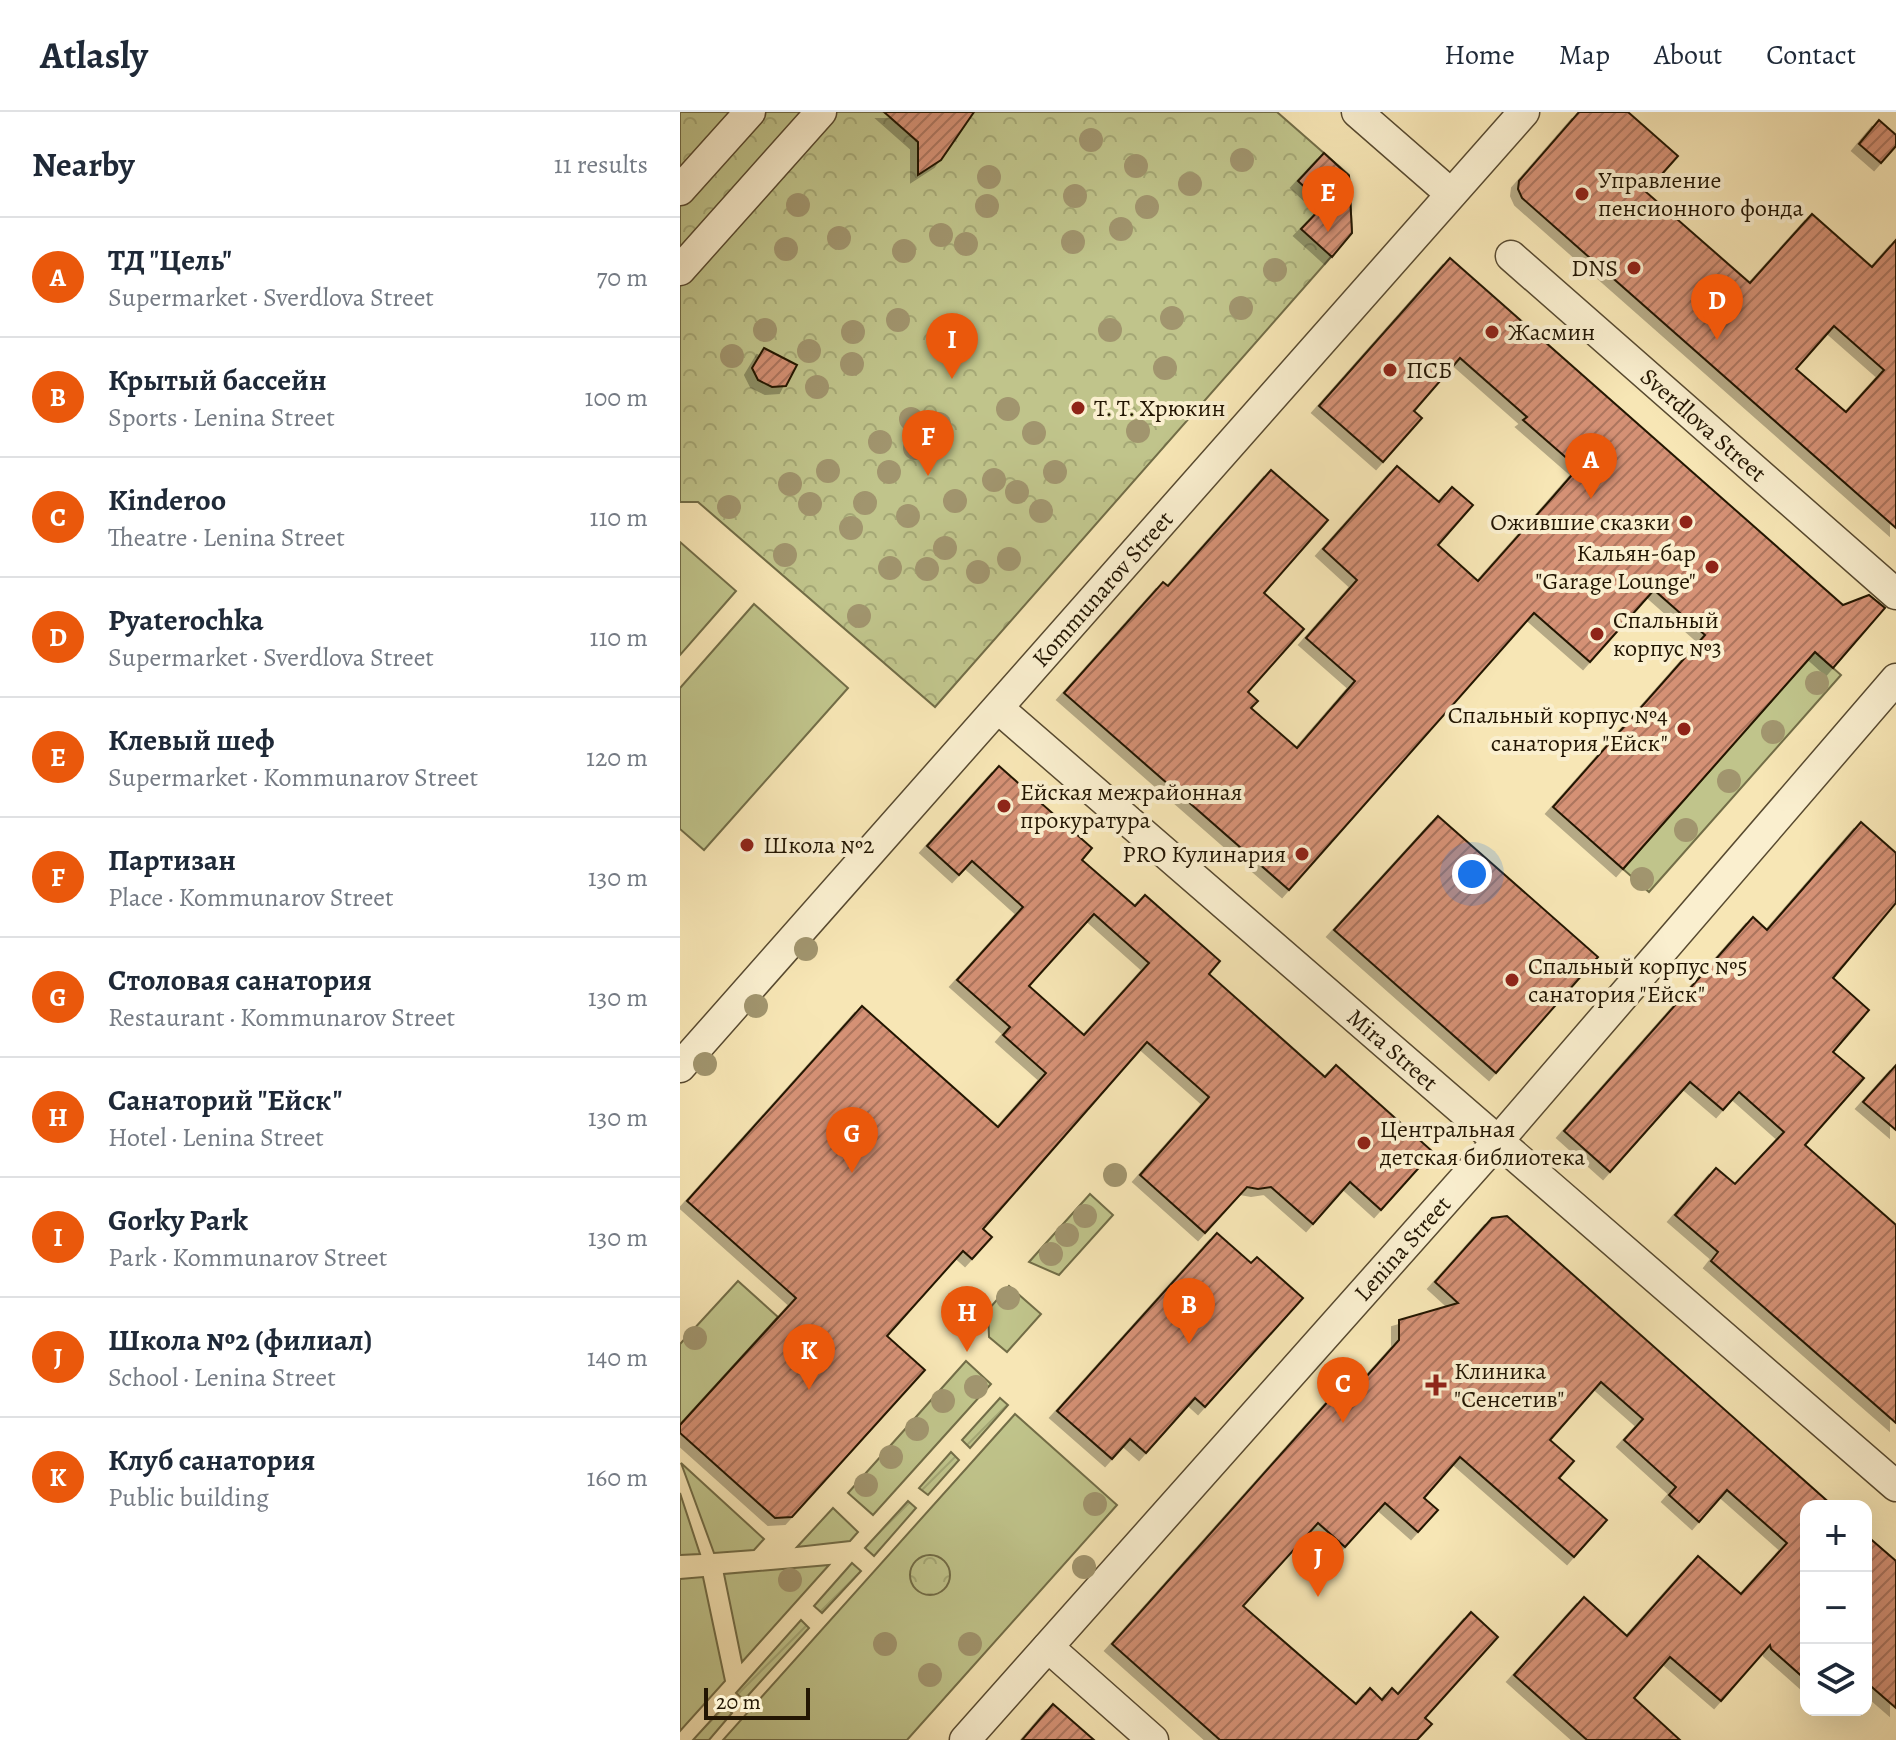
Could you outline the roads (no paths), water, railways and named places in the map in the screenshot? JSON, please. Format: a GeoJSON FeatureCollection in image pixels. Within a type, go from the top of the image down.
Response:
{"type":"FeatureCollection","features":[{"type":"Feature","properties":{"kind":"street"},"geometry":{"type":"LineString","coordinates":[[680,190],[750,112]]}},
{"type":"Feature","properties":{"kind":"street"},"geometry":{"type":"LineString","coordinates":[[680,270],[821,112]]}},
{"type":"Feature","properties":{"kind":"street"},"geometry":{"type":"LineString","coordinates":[[1357,112],[1451,194]]}},
{"type":"Feature","properties":{"kind":"street","name":"Kommunarov Street"},"geometry":{"type":"LineString","coordinates":[[680,1067],[1524,112]]}},
{"type":"Feature","properties":{"kind":"street","name":"Sverdlova Street"},"geometry":{"type":"LineString","coordinates":[[1511,256],[1896,594]]}},
{"type":"Feature","properties":{"kind":"street","name":"Lenina Street"},"geometry":{"type":"LineString","coordinates":[[965,1740],[1498,1141],[1896,679]]}},
{"type":"Feature","properties":{"kind":"street","name":"Mira Street"},"geometry":{"type":"LineString","coordinates":[[998,708],[1896,1486]]}},
{"type":"Feature","properties":{"kind":"street"},"geometry":{"type":"LineString","coordinates":[[1048,1647],[1153,1740]]}},
{"type":"Feature","properties":{"kind":"place","name":"Управление пенсионного фонда"},"geometry":{"type":"Point","coordinates":[1582,194]}},
{"type":"Feature","properties":{"kind":"place","name":"Клевый шеф"},"geometry":{"type":"Point","coordinates":[1328,232]}},
{"type":"Feature","properties":{"kind":"place","name":"DNS"},"geometry":{"type":"Point","coordinates":[1634,268]}},
{"type":"Feature","properties":{"kind":"place","name":"Жасмин"},"geometry":{"type":"Point","coordinates":[1492,332]}},
{"type":"Feature","properties":{"kind":"place","name":"Pyaterochka"},"geometry":{"type":"Point","coordinates":[1717,340]}},
{"type":"Feature","properties":{"kind":"place","name":"ПСБ"},"geometry":{"type":"Point","coordinates":[1390,370]}},
{"type":"Feature","properties":{"kind":"place","name":"Gorky Park"},"geometry":{"type":"Point","coordinates":[952,379]}},
{"type":"Feature","properties":{"kind":"place","name":"Т. Т. Хрюкин"},"geometry":{"type":"Point","coordinates":[1078,408]}},
{"type":"Feature","properties":{"kind":"place","name":"Партизан"},"geometry":{"type":"Point","coordinates":[928,476]}},
{"type":"Feature","properties":{"kind":"place","name":"ТД \"Цель\""},"geometry":{"type":"Point","coordinates":[1591,499]}},
{"type":"Feature","properties":{"kind":"place","name":"Ожившие сказки"},"geometry":{"type":"Point","coordinates":[1686,522]}},
{"type":"Feature","properties":{"kind":"place","name":"Кальян-бар \"Garage Lounge\""},"geometry":{"type":"Point","coordinates":[1712,567]}},
{"type":"Feature","properties":{"kind":"place","name":"Спальный корпус №3"},"geometry":{"type":"Point","coordinates":[1597,634]}},
{"type":"Feature","properties":{"kind":"place","name":"Спальный корпус №4 санатория \"Ейск\""},"geometry":{"type":"Point","coordinates":[1684,729]}},
{"type":"Feature","properties":{"kind":"place","name":"Ейская межрайонная прокуратура"},"geometry":{"type":"Point","coordinates":[1004,806]}},
{"type":"Feature","properties":{"kind":"place","name":"Школа №2"},"geometry":{"type":"Point","coordinates":[747,845]}},
{"type":"Feature","properties":{"kind":"place","name":"PRO Кулинария"},"geometry":{"type":"Point","coordinates":[1302,854]}},
{"type":"Feature","properties":{"kind":"place","name":"Спальный корпус №5 санатория \"Ейск\""},"geometry":{"type":"Point","coordinates":[1512,980]}},
{"type":"Feature","properties":{"kind":"place","name":"Центральная детская библиотека"},"geometry":{"type":"Point","coordinates":[1364,1143]}},
{"type":"Feature","properties":{"kind":"place","name":"Столовая санатория"},"geometry":{"type":"Point","coordinates":[852,1173]}},
{"type":"Feature","properties":{"kind":"place","name":"Крытый бассейн"},"geometry":{"type":"Point","coordinates":[1189,1344]}},
{"type":"Feature","properties":{"kind":"place","name":"Санаторий \"Ейск\""},"geometry":{"type":"Point","coordinates":[967,1352]}},
{"type":"Feature","properties":{"kind":"place","name":"Клиника \"Сенсетив\""},"geometry":{"type":"Point","coordinates":[1436,1385]}},
{"type":"Feature","properties":{"kind":"place","name":"Клуб санатория"},"geometry":{"type":"Point","coordinates":[809,1390]}},
{"type":"Feature","properties":{"kind":"place","name":"Kinderoo"},"geometry":{"type":"Point","coordinates":[1343,1423]}},
{"type":"Feature","properties":{"kind":"place","name":"Школа №2 (филиал)"},"geometry":{"type":"Point","coordinates":[1318,1597]}}]}
